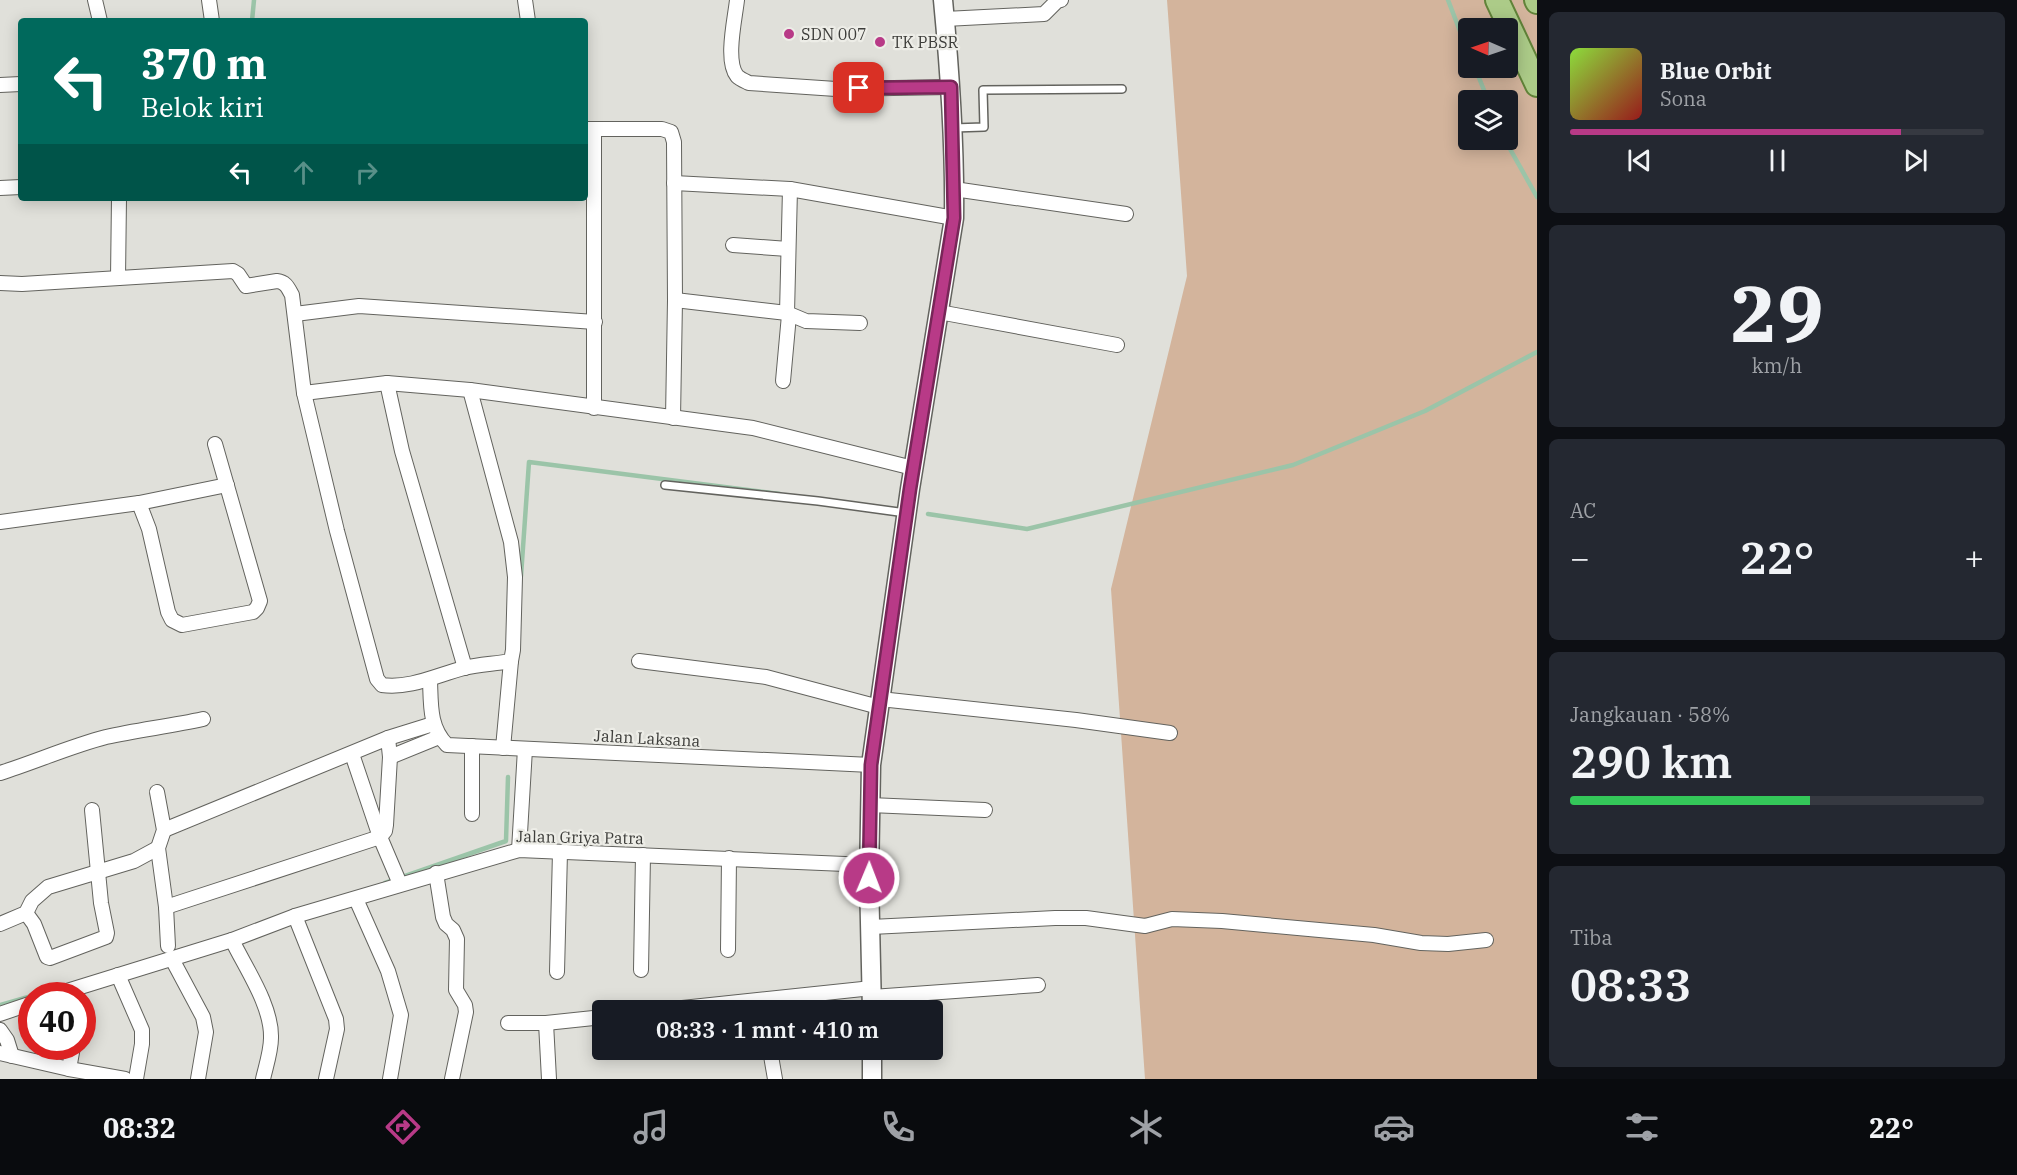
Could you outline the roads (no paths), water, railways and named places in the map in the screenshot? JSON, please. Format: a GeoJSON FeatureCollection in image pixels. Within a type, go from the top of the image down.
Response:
{"type":"FeatureCollection","features":[{"type":"Feature","properties":{"kind":"main road"},"geometry":{"type":"LineString","coordinates":[[1497,0],[1537,85]]}},
{"type":"Feature","properties":{"kind":"street"},"geometry":{"type":"LineString","coordinates":[[95,0],[99,18]]}},
{"type":"Feature","properties":{"kind":"street"},"geometry":{"type":"LineString","coordinates":[[209,0],[212,18]]}},
{"type":"Feature","properties":{"kind":"street"},"geometry":{"type":"LineString","coordinates":[[525,0],[528,18]]}},
{"type":"Feature","properties":{"kind":"street"},"geometry":{"type":"LineString","coordinates":[[737,0],[731,46],[732,68],[738,78],[749,83],[836,89],[951,87]]}},
{"type":"Feature","properties":{"kind":"street"},"geometry":{"type":"LineString","coordinates":[[872,999],[869,865],[871,765],[906,512],[954,218],[953,128],[944,0]]}},
{"type":"Feature","properties":{"kind":"street"},"geometry":{"type":"LineString","coordinates":[[945,19],[1044,14],[1061,0]]}},
{"type":"Feature","properties":{"kind":"street"},"geometry":{"type":"LineString","coordinates":[[0,85],[18,84]]}},
{"type":"Feature","properties":{"kind":"street"},"geometry":{"type":"LineString","coordinates":[[594,408],[595,322],[589,129],[662,129],[671,132],[674,142],[673,418]]}},
{"type":"Feature","properties":{"kind":"street"},"geometry":{"type":"LineString","coordinates":[[674,183],[790,189],[954,218]]}},
{"type":"Feature","properties":{"kind":"street"},"geometry":{"type":"LineString","coordinates":[[0,188],[18,187]]}},
{"type":"Feature","properties":{"kind":"street"},"geometry":{"type":"LineString","coordinates":[[783,381],[788,314],[790,189]]}},
{"type":"Feature","properties":{"kind":"street"},"geometry":{"type":"LineString","coordinates":[[954,189],[1126,214]]}},
{"type":"Feature","properties":{"kind":"street"},"geometry":{"type":"LineString","coordinates":[[118,278],[119,201]]}},
{"type":"Feature","properties":{"kind":"street"},"geometry":{"type":"LineString","coordinates":[[733,245],[788,249]]}},
{"type":"Feature","properties":{"kind":"street"},"geometry":{"type":"LineString","coordinates":[[0,284],[232,271],[238,274],[246,286],[282,281],[292,295],[304,393],[377,679],[382,685],[392,687],[430,680],[465,668],[511,662]]}},
{"type":"Feature","properties":{"kind":"street"},"geometry":{"type":"LineString","coordinates":[[675,300],[788,314],[806,321],[861,323]]}},
{"type":"Feature","properties":{"kind":"street"},"geometry":{"type":"LineString","coordinates":[[295,314],[359,306],[595,322]]}},
{"type":"Feature","properties":{"kind":"street"},"geometry":{"type":"LineString","coordinates":[[939,312],[1117,345]]}},
{"type":"Feature","properties":{"kind":"street"},"geometry":{"type":"LineString","coordinates":[[304,393],[387,383],[470,390],[753,428],[913,468]]}},
{"type":"Feature","properties":{"kind":"street"},"geometry":{"type":"LineString","coordinates":[[387,383],[402,451],[465,668]]}},
{"type":"Feature","properties":{"kind":"street"},"geometry":{"type":"LineString","coordinates":[[470,390],[511,543],[515,577],[513,650],[503,748]]}},
{"type":"Feature","properties":{"kind":"street"},"geometry":{"type":"LineString","coordinates":[[139,503],[149,529],[168,612],[172,620],[182,625],[253,612],[258,608],[260,601],[215,444]]}},
{"type":"Feature","properties":{"kind":"street"},"geometry":{"type":"LineString","coordinates":[[0,522],[139,503],[226,485]]}},
{"type":"Feature","properties":{"kind":"street"},"geometry":{"type":"LineString","coordinates":[[639,661],[766,677],[879,703],[1054,717],[1170,733]]}},
{"type":"Feature","properties":{"kind":"street"},"geometry":{"type":"LineString","coordinates":[[390,757],[439,737],[433,724],[430,680]]}},
{"type":"Feature","properties":{"kind":"street"},"geometry":{"type":"LineString","coordinates":[[0,773],[103,738],[203,719]]}},
{"type":"Feature","properties":{"kind":"street"},"geometry":{"type":"LineString","coordinates":[[164,830],[388,738],[433,724]]}},
{"type":"Feature","properties":{"kind":"street","name":"Jalan Laksana"},"geometry":{"type":"LineString","coordinates":[[439,737],[447,745],[472,747],[871,765]]}},
{"type":"Feature","properties":{"kind":"street"},"geometry":{"type":"LineString","coordinates":[[166,907],[380,837],[386,825],[390,757],[388,738]]}},
{"type":"Feature","properties":{"kind":"street"},"geometry":{"type":"LineString","coordinates":[[472,747],[472,814]]}},
{"type":"Feature","properties":{"kind":"street"},"geometry":{"type":"LineString","coordinates":[[519,850],[525,748]]}},
{"type":"Feature","properties":{"kind":"street"},"geometry":{"type":"LineString","coordinates":[[352,753],[380,837],[398,879]]}},
{"type":"Feature","properties":{"kind":"street"},"geometry":{"type":"LineString","coordinates":[[157,792],[164,830],[158,848],[170,952],[203,1017],[206,1032],[198,1079]]}},
{"type":"Feature","properties":{"kind":"street"},"geometry":{"type":"LineString","coordinates":[[870,805],[985,810]]}},
{"type":"Feature","properties":{"kind":"street"},"geometry":{"type":"LineString","coordinates":[[26,913],[34,924],[47,957],[50,958],[106,937],[92,810]]}},
{"type":"Feature","properties":{"kind":"street"},"geometry":{"type":"LineString","coordinates":[[0,924],[26,913],[32,901],[48,887],[134,861],[158,848]]}},
{"type":"Feature","properties":{"kind":"street","name":"Jalan Griya Patra"},"geometry":{"type":"LineString","coordinates":[[96,982],[170,952],[232,940],[295,916],[356,899],[398,879],[436,873],[519,850],[869,865]]}},
{"type":"Feature","properties":{"kind":"street"},"geometry":{"type":"LineString","coordinates":[[557,972],[560,852]]}},
{"type":"Feature","properties":{"kind":"street"},"geometry":{"type":"LineString","coordinates":[[640,970],[643,855]]}},
{"type":"Feature","properties":{"kind":"street"},"geometry":{"type":"LineString","coordinates":[[728,950],[729,858]]}},
{"type":"Feature","properties":{"kind":"street"},"geometry":{"type":"LineString","coordinates":[[436,873],[443,917],[457,939],[456,990],[465,1005],[466,1012],[452,1079]]}},
{"type":"Feature","properties":{"kind":"street"},"geometry":{"type":"LineString","coordinates":[[356,899],[388,971],[401,1015],[390,1079]]}},
{"type":"Feature","properties":{"kind":"street"},"geometry":{"type":"LineString","coordinates":[[295,916],[336,1019],[337,1029],[326,1079]]}},
{"type":"Feature","properties":{"kind":"street"},"geometry":{"type":"LineString","coordinates":[[871,927],[1055,918],[1086,918],[1145,926],[1172,919],[1222,921],[1374,935],[1421,943],[1448,944],[1486,940]]}},
{"type":"Feature","properties":{"kind":"street"},"geometry":{"type":"LineString","coordinates":[[232,940],[268,1012],[271,1025],[272,1041],[264,1079]]}},
{"type":"Feature","properties":{"kind":"street"},"geometry":{"type":"LineString","coordinates":[[118,975],[142,1030],[136,1079]]}},
{"type":"Feature","properties":{"kind":"street"},"geometry":{"type":"LineString","coordinates":[[854,1000],[1038,985]]}},
{"type":"Feature","properties":{"kind":"street"},"geometry":{"type":"LineString","coordinates":[[0,1014],[18,1008]]}},
{"type":"Feature","properties":{"kind":"street"},"geometry":{"type":"LineString","coordinates":[[508,1023],[546,1023],[592,1018]]}},
{"type":"Feature","properties":{"kind":"street"},"geometry":{"type":"LineString","coordinates":[[546,1023],[549,1079]]}},
{"type":"Feature","properties":{"kind":"street"},"geometry":{"type":"LineString","coordinates":[[0,1030],[7,1040],[6,1054],[69,1069],[126,1079]]}},
{"type":"Feature","properties":{"kind":"street"},"geometry":{"type":"LineString","coordinates":[[69,1069],[71,1060]]}},
{"type":"Feature","properties":{"kind":"street"},"geometry":{"type":"LineString","coordinates":[[772,1060],[775,1079]]}},
{"type":"Feature","properties":{"kind":"street"},"geometry":{"type":"LineString","coordinates":[[872,1060],[872,1079]]}},
{"type":"Feature","properties":{"kind":"lane"},"geometry":{"type":"LineString","coordinates":[[953,128],[984,127],[983,90],[1122,89]]}},
{"type":"Feature","properties":{"kind":"lane"},"geometry":{"type":"LineString","coordinates":[[665,485],[906,512]]}},
{"type":"Feature","properties":{"kind":"waterway"},"geometry":{"type":"LineString","coordinates":[[252,18],[254,0]]}},
{"type":"Feature","properties":{"kind":"waterway"},"geometry":{"type":"LineString","coordinates":[[1448,0],[1458,26]]}},
{"type":"Feature","properties":{"kind":"waterway"},"geometry":{"type":"LineString","coordinates":[[1479,78],[1484,90]]}},
{"type":"Feature","properties":{"kind":"waterway"},"geometry":{"type":"LineString","coordinates":[[1511,150],[1537,197]]}},
{"type":"Feature","properties":{"kind":"waterway"},"geometry":{"type":"LineString","coordinates":[[928,514],[1027,529],[1293,465],[1425,411],[1537,352]]}},
{"type":"Feature","properties":{"kind":"waterway"},"geometry":{"type":"LineString","coordinates":[[521,576],[529,462],[780,494]]}},
{"type":"Feature","properties":{"kind":"waterway"},"geometry":{"type":"LineString","coordinates":[[385,883],[506,841],[508,777]]}},
{"type":"Feature","properties":{"kind":"waterway"},"geometry":{"type":"LineString","coordinates":[[0,1005],[18,1000]]}},
{"type":"Feature","properties":{"kind":"place","name":"SDN 007"},"geometry":{"type":"Point","coordinates":[789,34]}},
{"type":"Feature","properties":{"kind":"place","name":"TK PBSR"},"geometry":{"type":"Point","coordinates":[880,42]}}]}
